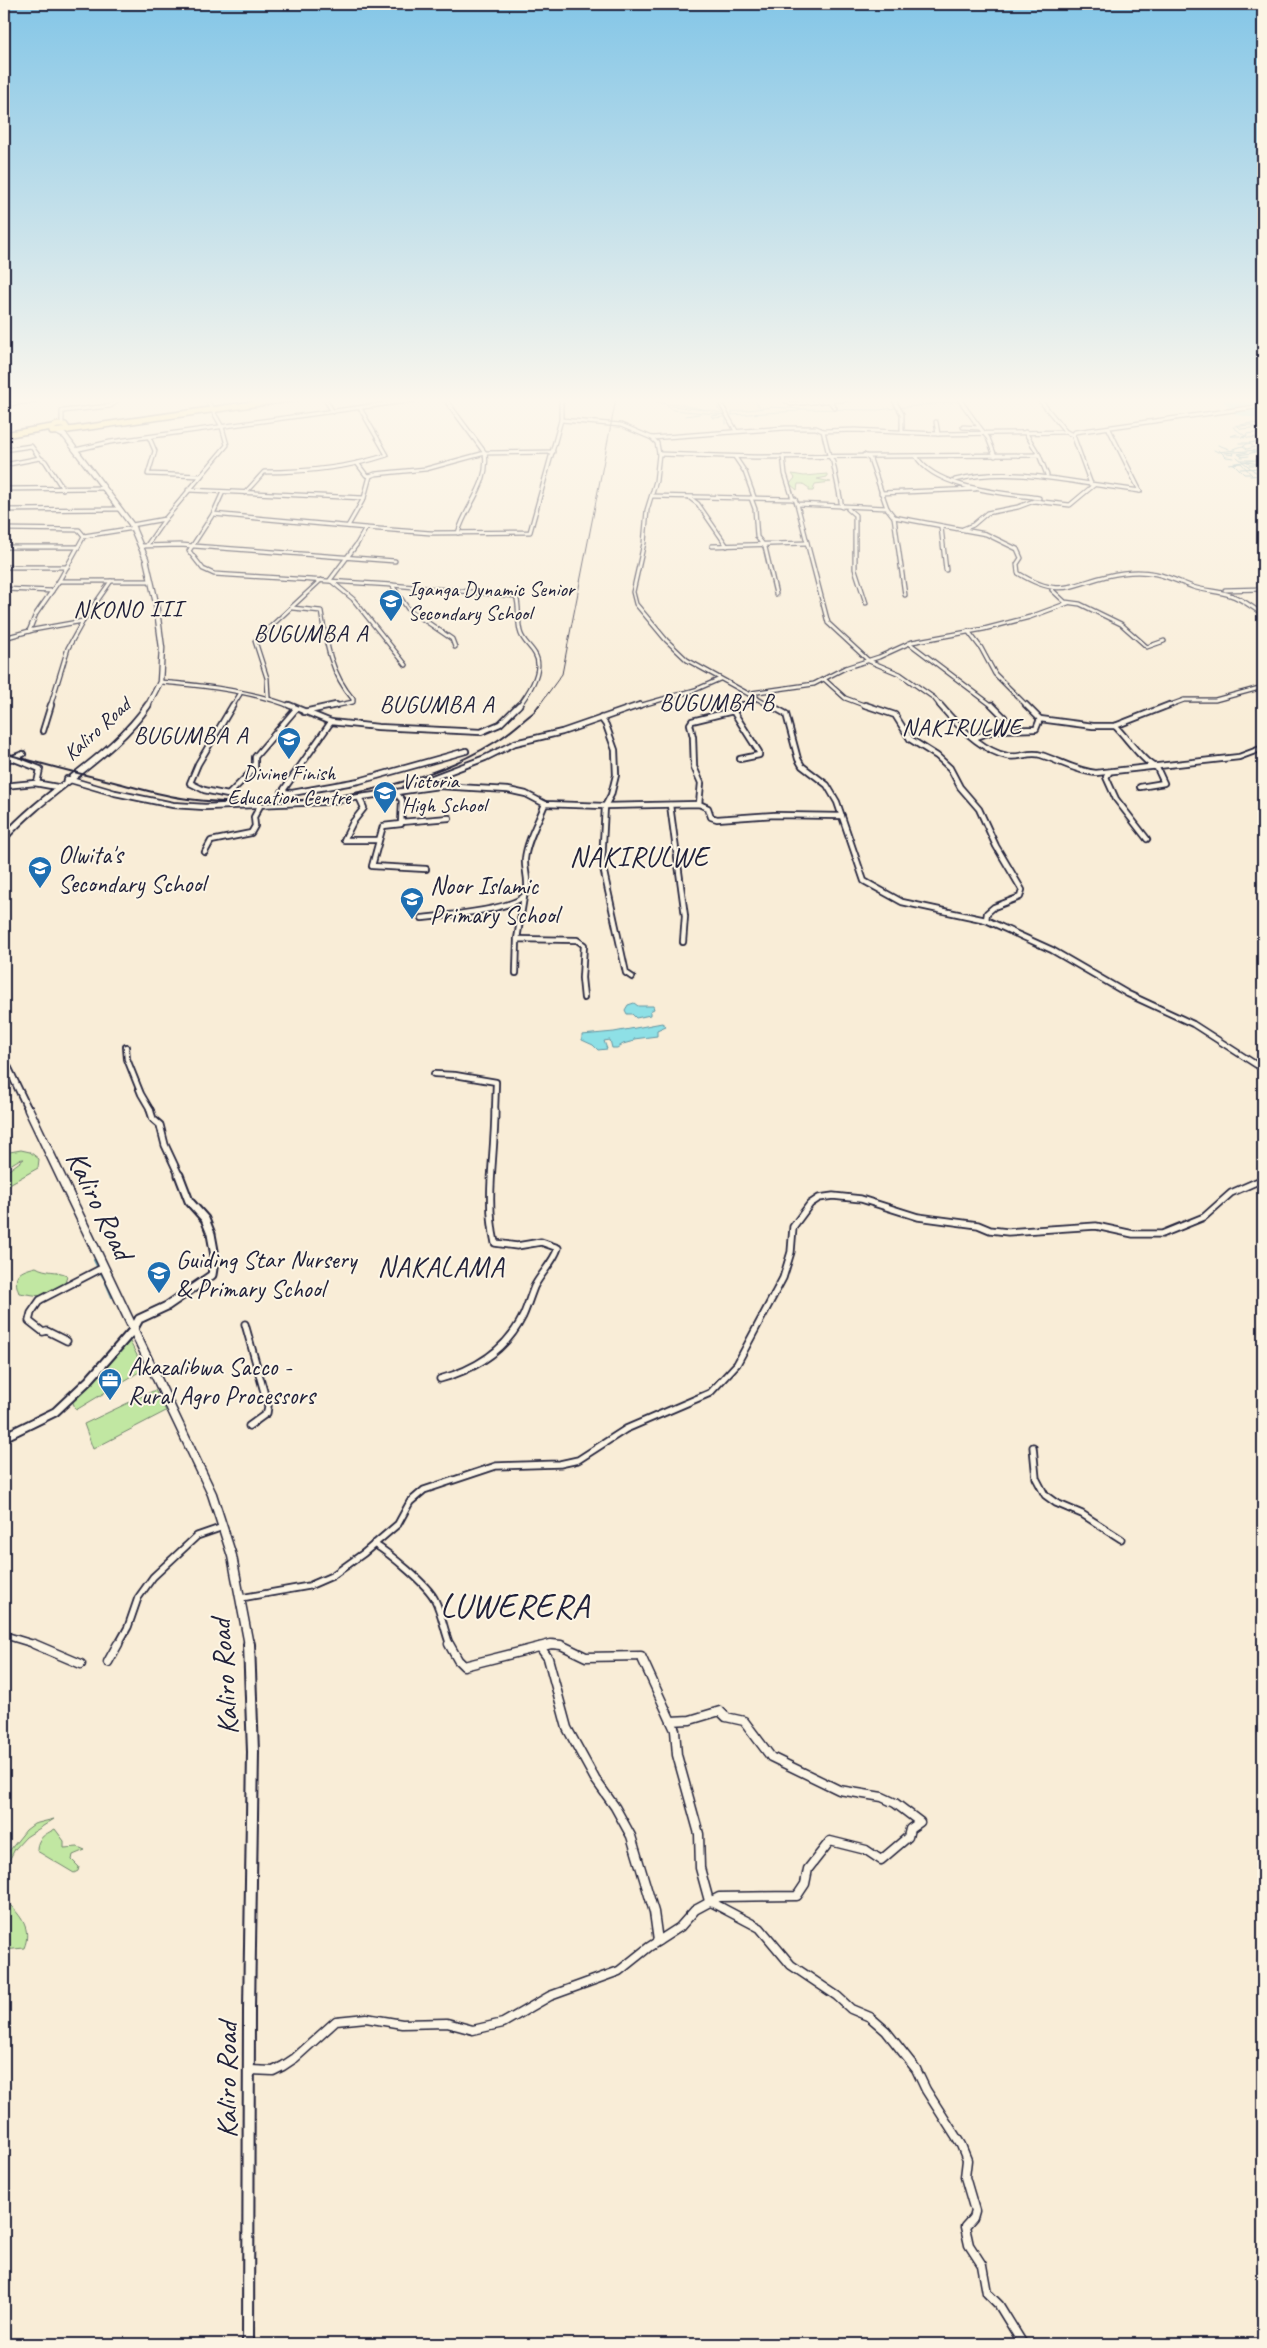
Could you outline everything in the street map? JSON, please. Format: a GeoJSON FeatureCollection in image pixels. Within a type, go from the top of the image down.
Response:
{"type":"FeatureCollection","features":[{"type":"Feature","properties":{"kind":"main road","name":"Kaliro Road"},"geometry":{"type":"LineString","coordinates":[[4,838],[38,802],[106,750],[127,731],[146,709],[160,682],[163,660],[162,644],[144,546],[133,527],[119,509]]}},
{"type":"Feature","properties":{"kind":"main road","name":"Kaliro Road"},"geometry":{"type":"LineString","coordinates":[[4,1059],[8,1077],[104,1268],[212,1494],[242,1598],[249,1644],[253,1752],[248,2344]]}},
{"type":"Feature","properties":{"kind":"street"},"geometry":{"type":"LineString","coordinates":[[4,510],[119,509]]}},
{"type":"Feature","properties":{"kind":"street"},"geometry":{"type":"LineString","coordinates":[[144,546],[173,509]]}},
{"type":"Feature","properties":{"kind":"street"},"geometry":{"type":"LineString","coordinates":[[160,682],[193,684],[240,694],[268,697],[330,722],[378,727],[487,731],[501,724],[513,712],[532,685],[536,675],[538,660],[536,653],[522,636],[516,596],[330,580],[214,574],[203,569],[190,555],[189,551],[215,509]]}},
{"type":"Feature","properties":{"kind":"street"},"geometry":{"type":"LineString","coordinates":[[348,526],[358,509]]}},
{"type":"Feature","properties":{"kind":"street"},"geometry":{"type":"LineString","coordinates":[[458,534],[460,521],[467,509]]}},
{"type":"Feature","properties":{"kind":"street"},"geometry":{"type":"LineString","coordinates":[[213,514],[366,528],[458,534],[530,532],[537,509]]}},
{"type":"Feature","properties":{"kind":"street"},"geometry":{"type":"LineString","coordinates":[[650,509],[633,592],[636,604],[666,640],[687,660],[786,714],[793,745],[802,766],[827,785],[837,802],[864,882],[872,888],[902,902],[986,920],[1052,950],[1128,994],[1193,1024],[1263,1069]]}},
{"type":"Feature","properties":{"kind":"street"},"geometry":{"type":"LineString","coordinates":[[701,509],[727,546]]}},
{"type":"Feature","properties":{"kind":"street"},"geometry":{"type":"LineString","coordinates":[[755,509],[757,536],[765,547],[776,594]]}},
{"type":"Feature","properties":{"kind":"street"},"geometry":{"type":"LineString","coordinates":[[798,509],[828,622],[869,661],[882,664],[900,674],[934,698],[958,726],[1004,756],[1031,753],[1084,772],[1109,773],[1239,757],[1263,748]]}},
{"type":"Feature","properties":{"kind":"street"},"geometry":{"type":"LineString","coordinates":[[846,509],[855,515],[855,569],[866,603]]}},
{"type":"Feature","properties":{"kind":"street"},"geometry":{"type":"LineString","coordinates":[[887,509],[894,517],[898,535],[902,585],[905,594]]}},
{"type":"Feature","properties":{"kind":"street"},"geometry":{"type":"LineString","coordinates":[[960,529],[973,525],[987,513],[1010,509]]}},
{"type":"Feature","properties":{"kind":"street"},"geometry":{"type":"LineString","coordinates":[[894,517],[986,534],[1017,549],[1021,558],[1018,564],[1018,573],[1034,583],[1051,589],[1068,603]]}},
{"type":"Feature","properties":{"kind":"street"},"geometry":{"type":"LineString","coordinates":[[84,536],[165,519]]}},
{"type":"Feature","properties":{"kind":"street"},"geometry":{"type":"LineString","coordinates":[[941,527],[946,570]]}},
{"type":"Feature","properties":{"kind":"street"},"geometry":{"type":"LineString","coordinates":[[330,580],[348,557],[366,528]]}},
{"type":"Feature","properties":{"kind":"street"},"geometry":{"type":"LineString","coordinates":[[4,529],[79,530],[84,536]]}},
{"type":"Feature","properties":{"kind":"street"},"geometry":{"type":"LineString","coordinates":[[29,631],[36,614],[59,582],[84,536]]}},
{"type":"Feature","properties":{"kind":"street"},"geometry":{"type":"LineString","coordinates":[[712,546],[807,543]]}},
{"type":"Feature","properties":{"kind":"street"},"geometry":{"type":"LineString","coordinates":[[144,546],[191,546],[395,561]]}},
{"type":"Feature","properties":{"kind":"street"},"geometry":{"type":"LineString","coordinates":[[4,547],[78,547]]}},
{"type":"Feature","properties":{"kind":"street"},"geometry":{"type":"LineString","coordinates":[[4,567],[67,567]]}},
{"type":"Feature","properties":{"kind":"street"},"geometry":{"type":"LineString","coordinates":[[1051,589],[1066,588],[1123,573],[1144,571],[1169,576],[1194,587],[1232,595],[1263,614]]}},
{"type":"Feature","properties":{"kind":"street"},"geometry":{"type":"LineString","coordinates":[[268,697],[267,678],[255,641],[320,580]]}},
{"type":"Feature","properties":{"kind":"street"},"geometry":{"type":"LineString","coordinates":[[330,580],[353,599],[406,665]]}},
{"type":"Feature","properties":{"kind":"street"},"geometry":{"type":"LineString","coordinates":[[42,731],[54,699],[60,668],[83,620],[111,581]]}},
{"type":"Feature","properties":{"kind":"street"},"geometry":{"type":"LineString","coordinates":[[59,582],[150,581]]}},
{"type":"Feature","properties":{"kind":"street"},"geometry":{"type":"LineString","coordinates":[[392,586],[408,608],[452,639],[456,646]]}},
{"type":"Feature","properties":{"kind":"street"},"geometry":{"type":"LineString","coordinates":[[1212,590],[1263,589]]}},
{"type":"Feature","properties":{"kind":"street"},"geometry":{"type":"LineString","coordinates":[[4,590],[52,591]]}},
{"type":"Feature","properties":{"kind":"street"},"geometry":{"type":"LineString","coordinates":[[750,693],[806,685],[824,679],[845,668],[879,657],[908,643],[1030,617],[1068,603],[1080,604],[1110,618],[1147,646],[1164,641]]}},
{"type":"Feature","properties":{"kind":"street"},"geometry":{"type":"LineString","coordinates":[[292,608],[321,610],[325,638],[338,681],[353,699],[353,702],[304,712]]}},
{"type":"Feature","properties":{"kind":"street"},"geometry":{"type":"LineString","coordinates":[[4,662],[6,638],[29,631],[83,620]]}},
{"type":"Feature","properties":{"kind":"street"},"geometry":{"type":"LineString","coordinates":[[968,631],[981,648],[996,674],[1040,719],[1103,727],[1116,726],[1180,701],[1191,699],[1207,701],[1240,691],[1263,687]]}},
{"type":"Feature","properties":{"kind":"street"},"geometry":{"type":"LineString","coordinates":[[908,643],[978,693],[1004,717]]}},
{"type":"Feature","properties":{"kind":"street"},"geometry":{"type":"LineString","coordinates":[[879,657],[878,660],[882,664]]}},
{"type":"Feature","properties":{"kind":"street"},"geometry":{"type":"LineString","coordinates":[[401,790],[416,782],[485,758],[514,743],[562,732],[601,718],[695,690],[720,679]]}},
{"type":"Feature","properties":{"kind":"street"},"geometry":{"type":"LineString","coordinates":[[824,679],[848,700],[894,715],[910,739],[937,756],[950,768],[960,787],[980,809],[996,846],[1022,890],[1020,897],[994,907],[987,913],[986,920]]}},
{"type":"Feature","properties":{"kind":"street"},"geometry":{"type":"LineString","coordinates":[[240,694],[198,764],[190,783],[204,790],[228,795],[255,768],[256,757],[296,709]]}},
{"type":"Feature","properties":{"kind":"street"},"geometry":{"type":"LineString","coordinates":[[699,804],[701,783],[694,767],[693,737],[690,724],[692,721],[733,711],[757,698]]}},
{"type":"Feature","properties":{"kind":"street"},"geometry":{"type":"LineString","coordinates":[[733,711],[760,754],[740,759]]}},
{"type":"Feature","properties":{"kind":"street"},"geometry":{"type":"LineString","coordinates":[[601,718],[606,725],[616,756],[616,775],[611,795],[604,806],[602,863],[626,973],[632,978]]}},
{"type":"Feature","properties":{"kind":"street"},"geometry":{"type":"LineString","coordinates":[[974,738],[984,732],[1012,728],[1036,729],[1040,719]]}},
{"type":"Feature","properties":{"kind":"street"},"geometry":{"type":"LineString","coordinates":[[330,722],[282,792],[292,793],[352,782],[466,752]]}},
{"type":"Feature","properties":{"kind":"street"},"geometry":{"type":"LineString","coordinates":[[1116,726],[1150,767],[1157,768],[1164,783],[1140,787]]}},
{"type":"Feature","properties":{"kind":"street"},"geometry":{"type":"LineString","coordinates":[[4,765],[11,759],[24,754]]}},
{"type":"Feature","properties":{"kind":"street"},"geometry":{"type":"LineString","coordinates":[[4,755],[40,769],[37,783]]}},
{"type":"Feature","properties":{"kind":"street"},"geometry":{"type":"LineString","coordinates":[[1109,773],[1106,777],[1116,799],[1148,839]]}},
{"type":"Feature","properties":{"kind":"street"},"geometry":{"type":"LineString","coordinates":[[66,779],[115,793],[173,805],[220,807],[325,802],[439,786],[508,790],[526,794],[545,804],[604,806],[699,804],[708,808],[711,817],[717,819],[775,815],[842,816]]}},
{"type":"Feature","properties":{"kind":"street"},"geometry":{"type":"LineString","coordinates":[[4,786],[37,783],[57,786]]}},
{"type":"Feature","properties":{"kind":"street"},"geometry":{"type":"LineString","coordinates":[[394,791],[402,800],[401,822]]}},
{"type":"Feature","properties":{"kind":"street"},"geometry":{"type":"LineString","coordinates":[[359,797],[364,808],[353,822],[344,840],[378,840]]}},
{"type":"Feature","properties":{"kind":"street"},"geometry":{"type":"LineString","coordinates":[[516,973],[517,939],[527,889],[525,858],[545,804]]}},
{"type":"Feature","properties":{"kind":"street"},"geometry":{"type":"LineString","coordinates":[[670,805],[685,916],[683,942]]}},
{"type":"Feature","properties":{"kind":"street"},"geometry":{"type":"LineString","coordinates":[[205,852],[211,841],[251,833],[255,826],[254,817],[260,806]]}},
{"type":"Feature","properties":{"kind":"street"},"geometry":{"type":"LineString","coordinates":[[426,869],[372,866],[383,826],[398,825],[401,822],[449,818]]}},
{"type":"Feature","properties":{"kind":"street"},"geometry":{"type":"LineString","coordinates":[[422,918],[500,906],[518,902],[524,897]]}},
{"type":"Feature","properties":{"kind":"street"},"geometry":{"type":"LineString","coordinates":[[517,939],[577,940],[584,945],[582,978],[584,998]]}},
{"type":"Feature","properties":{"kind":"street"},"geometry":{"type":"LineString","coordinates":[[4,1437],[60,1408],[133,1330],[140,1319],[182,1296],[212,1275],[217,1267],[207,1223],[184,1190],[171,1154],[165,1145],[160,1125],[153,1119],[149,1105],[141,1094],[127,1059],[126,1047]]}},
{"type":"Feature","properties":{"kind":"street"},"geometry":{"type":"LineString","coordinates":[[434,1074],[455,1075],[496,1082],[489,1220],[495,1244],[517,1246],[541,1242],[558,1248],[555,1258],[534,1286],[518,1328],[497,1354],[464,1372],[440,1379]]}},
{"type":"Feature","properties":{"kind":"street"},"geometry":{"type":"LineString","coordinates":[[242,1598],[309,1586],[332,1576],[398,1524],[410,1502],[424,1490],[496,1466],[556,1464],[578,1460],[626,1429],[710,1393],[726,1378],[736,1364],[783,1278],[791,1252],[793,1227],[810,1204],[819,1198],[834,1196],[861,1199],[918,1218],[978,1225],[990,1230],[1008,1232],[1096,1226],[1134,1234],[1162,1234],[1204,1217],[1231,1193],[1263,1179]]}},
{"type":"Feature","properties":{"kind":"street"},"geometry":{"type":"LineString","coordinates":[[67,1341],[33,1326],[29,1322],[31,1313],[40,1300],[104,1268]]}},
{"type":"Feature","properties":{"kind":"street"},"geometry":{"type":"LineString","coordinates":[[244,1324],[268,1406],[267,1413],[250,1426]]}},
{"type":"Feature","properties":{"kind":"street"},"geometry":{"type":"LineString","coordinates":[[1033,1447],[1037,1478],[1040,1488],[1048,1499],[1058,1506],[1088,1518],[1108,1534],[1121,1540]]}},
{"type":"Feature","properties":{"kind":"street"},"geometry":{"type":"LineString","coordinates":[[108,1662],[128,1627],[138,1598],[153,1577],[197,1536],[223,1527]]}},
{"type":"Feature","properties":{"kind":"street"},"geometry":{"type":"LineString","coordinates":[[374,1544],[385,1549],[409,1574],[429,1590],[441,1616],[456,1660],[464,1666],[551,1644],[561,1645],[586,1657],[641,1656],[675,1730],[677,1755],[688,1786],[699,1834],[700,1868],[709,1901],[760,1928],[791,1965],[820,1988],[837,1996],[851,2010],[870,2017],[886,2031],[916,2069],[926,2090],[961,2145],[967,2160],[964,2177],[972,2195],[975,2211],[973,2218],[965,2227],[966,2234],[969,2245],[982,2265],[984,2285],[987,2293],[999,2305],[1023,2344]]}},
{"type":"Feature","properties":{"kind":"street"},"geometry":{"type":"LineString","coordinates":[[4,1635],[26,1640],[81,1664]]}},
{"type":"Feature","properties":{"kind":"street"},"geometry":{"type":"LineString","coordinates":[[540,1647],[548,1658],[567,1728],[595,1779],[615,1807],[631,1836],[654,1912],[658,1941]]}},
{"type":"Feature","properties":{"kind":"street"},"geometry":{"type":"LineString","coordinates":[[250,2070],[273,2071],[283,2066],[336,2022],[366,2018],[402,2024],[447,2023],[473,2030],[503,2023],[550,1996],[600,1979],[619,1970],[680,1927],[695,1910],[709,1901],[719,1897],[797,1896],[806,1884],[808,1869],[830,1841],[866,1850],[881,1860],[896,1848],[899,1842],[908,1837],[910,1829],[920,1822],[888,1800],[864,1792],[839,1790],[821,1783],[772,1757],[744,1721],[726,1717],[720,1711],[696,1719],[671,1721]]}},
{"type":"Feature","properties":{"kind":"green space"},"geometry":{"type":"Polygon","coordinates":[[[21,1150],[30,1152],[39,1159],[38,1168],[4,1187],[6,1172],[24,1159],[4,1167],[4,1153],[21,1150]]]}},
{"type":"Feature","properties":{"kind":"green space"},"geometry":{"type":"Polygon","coordinates":[[[36,1267],[67,1275],[65,1284],[41,1296],[19,1293],[16,1282],[18,1275],[25,1270],[36,1267]]]}},
{"type":"Feature","properties":{"kind":"green space"},"geometry":{"type":"Polygon","coordinates":[[[128,1338],[144,1369],[76,1410],[71,1398],[128,1338]]]}},
{"type":"Feature","properties":{"kind":"green space"},"geometry":{"type":"Polygon","coordinates":[[[155,1390],[166,1411],[93,1449],[84,1424],[155,1390]]]}},
{"type":"Feature","properties":{"kind":"green space"},"geometry":{"type":"Polygon","coordinates":[[[54,1819],[26,1837],[15,1849],[4,1870],[6,1855],[26,1830],[34,1824],[54,1819]]]}},
{"type":"Feature","properties":{"kind":"green space"},"geometry":{"type":"Polygon","coordinates":[[[55,1829],[64,1841],[64,1848],[78,1847],[85,1850],[73,1855],[72,1860],[79,1867],[78,1871],[74,1873],[37,1851],[38,1843],[44,1835],[55,1829]]]}},
{"type":"Feature","properties":{"kind":"green space"},"geometry":{"type":"Polygon","coordinates":[[[8,1903],[24,1923],[27,1935],[24,1948],[4,1950],[4,1904],[8,1903]]]}},
{"type":"Feature","properties":{"kind":"water"},"geometry":{"type":"Polygon","coordinates":[[[634,1003],[638,1006],[653,1006],[654,1009],[650,1011],[650,1015],[636,1018],[632,1014],[627,1014],[625,1010],[628,1005],[634,1003]]]}},
{"type":"Feature","properties":{"kind":"water"},"geometry":{"type":"Polygon","coordinates":[[[662,1023],[666,1026],[657,1030],[657,1036],[634,1039],[634,1041],[617,1048],[612,1048],[610,1040],[604,1041],[607,1049],[598,1050],[593,1045],[582,1040],[582,1035],[614,1032],[662,1023]]]}},
{"type":"Feature","properties":{"kind":"waterway"},"geometry":{"type":"LineString","coordinates":[[94,1260],[97,1266]]}},
{"type":"Feature","properties":{"kind":"waterway"},"geometry":{"type":"LineString","coordinates":[[100,1272],[105,1280]]}},
{"type":"Feature","properties":{"kind":"waterway"},"geometry":{"type":"LineString","coordinates":[[106,1283],[112,1297]]}},
{"type":"Feature","properties":{"kind":"railway"},"geometry":{"type":"LineString","coordinates":[[538,707],[562,674],[594,509]]}},
{"type":"Feature","properties":{"kind":"railway"},"geometry":{"type":"LineString","coordinates":[[4,753],[178,798],[226,802],[306,800],[387,786],[425,775],[462,760],[505,735],[534,712],[539,705]]}},
{"type":"Feature","properties":{"kind":"place","name":"Iganga Dynamic Senior Secondary School"},"geometry":{"type":"Point","coordinates":[391,622]}},
{"type":"Feature","properties":{"kind":"place","name":"Divine Finish Education Centre"},"geometry":{"type":"Point","coordinates":[289,760]}},
{"type":"Feature","properties":{"kind":"place","name":"Victoria High School"},"geometry":{"type":"Point","coordinates":[385,814]}},
{"type":"Feature","properties":{"kind":"place","name":"Olwita's Secondary School"},"geometry":{"type":"Point","coordinates":[40,889]}},
{"type":"Feature","properties":{"kind":"place","name":"Noor Islamic Primary School"},"geometry":{"type":"Point","coordinates":[412,920]}},
{"type":"Feature","properties":{"kind":"place","name":"Guiding Star Nursery & Primary School"},"geometry":{"type":"Point","coordinates":[159,1294]}},
{"type":"Feature","properties":{"kind":"place","name":"Akazalibwa Sacco - Rural Agro Processors"},"geometry":{"type":"Point","coordinates":[110,1401]}},
{"type":"Feature","properties":{"kind":"district","name":"NKONO III"},"geometry":{"type":"Point","coordinates":[128,609]}},
{"type":"Feature","properties":{"kind":"district","name":"BUGUMBA A"},"geometry":{"type":"Point","coordinates":[311,633]}},
{"type":"Feature","properties":{"kind":"district","name":"BUGUMBA B"},"geometry":{"type":"Point","coordinates":[717,702]}},
{"type":"Feature","properties":{"kind":"district","name":"BUGUMBA A"},"geometry":{"type":"Point","coordinates":[437,704]}},
{"type":"Feature","properties":{"kind":"district","name":"NAKIRULWE"},"geometry":{"type":"Point","coordinates":[962,727]}},
{"type":"Feature","properties":{"kind":"district","name":"BUGUMBA A"},"geometry":{"type":"Point","coordinates":[191,735]}},
{"type":"Feature","properties":{"kind":"district","name":"NAKIRULWE"},"geometry":{"type":"Point","coordinates":[639,856]}},
{"type":"Feature","properties":{"kind":"district","name":"NAKALAMA"},"geometry":{"type":"Point","coordinates":[441,1266]}},
{"type":"Feature","properties":{"kind":"district","name":"LUWERERA"},"geometry":{"type":"Point","coordinates":[515,1605]}}]}
